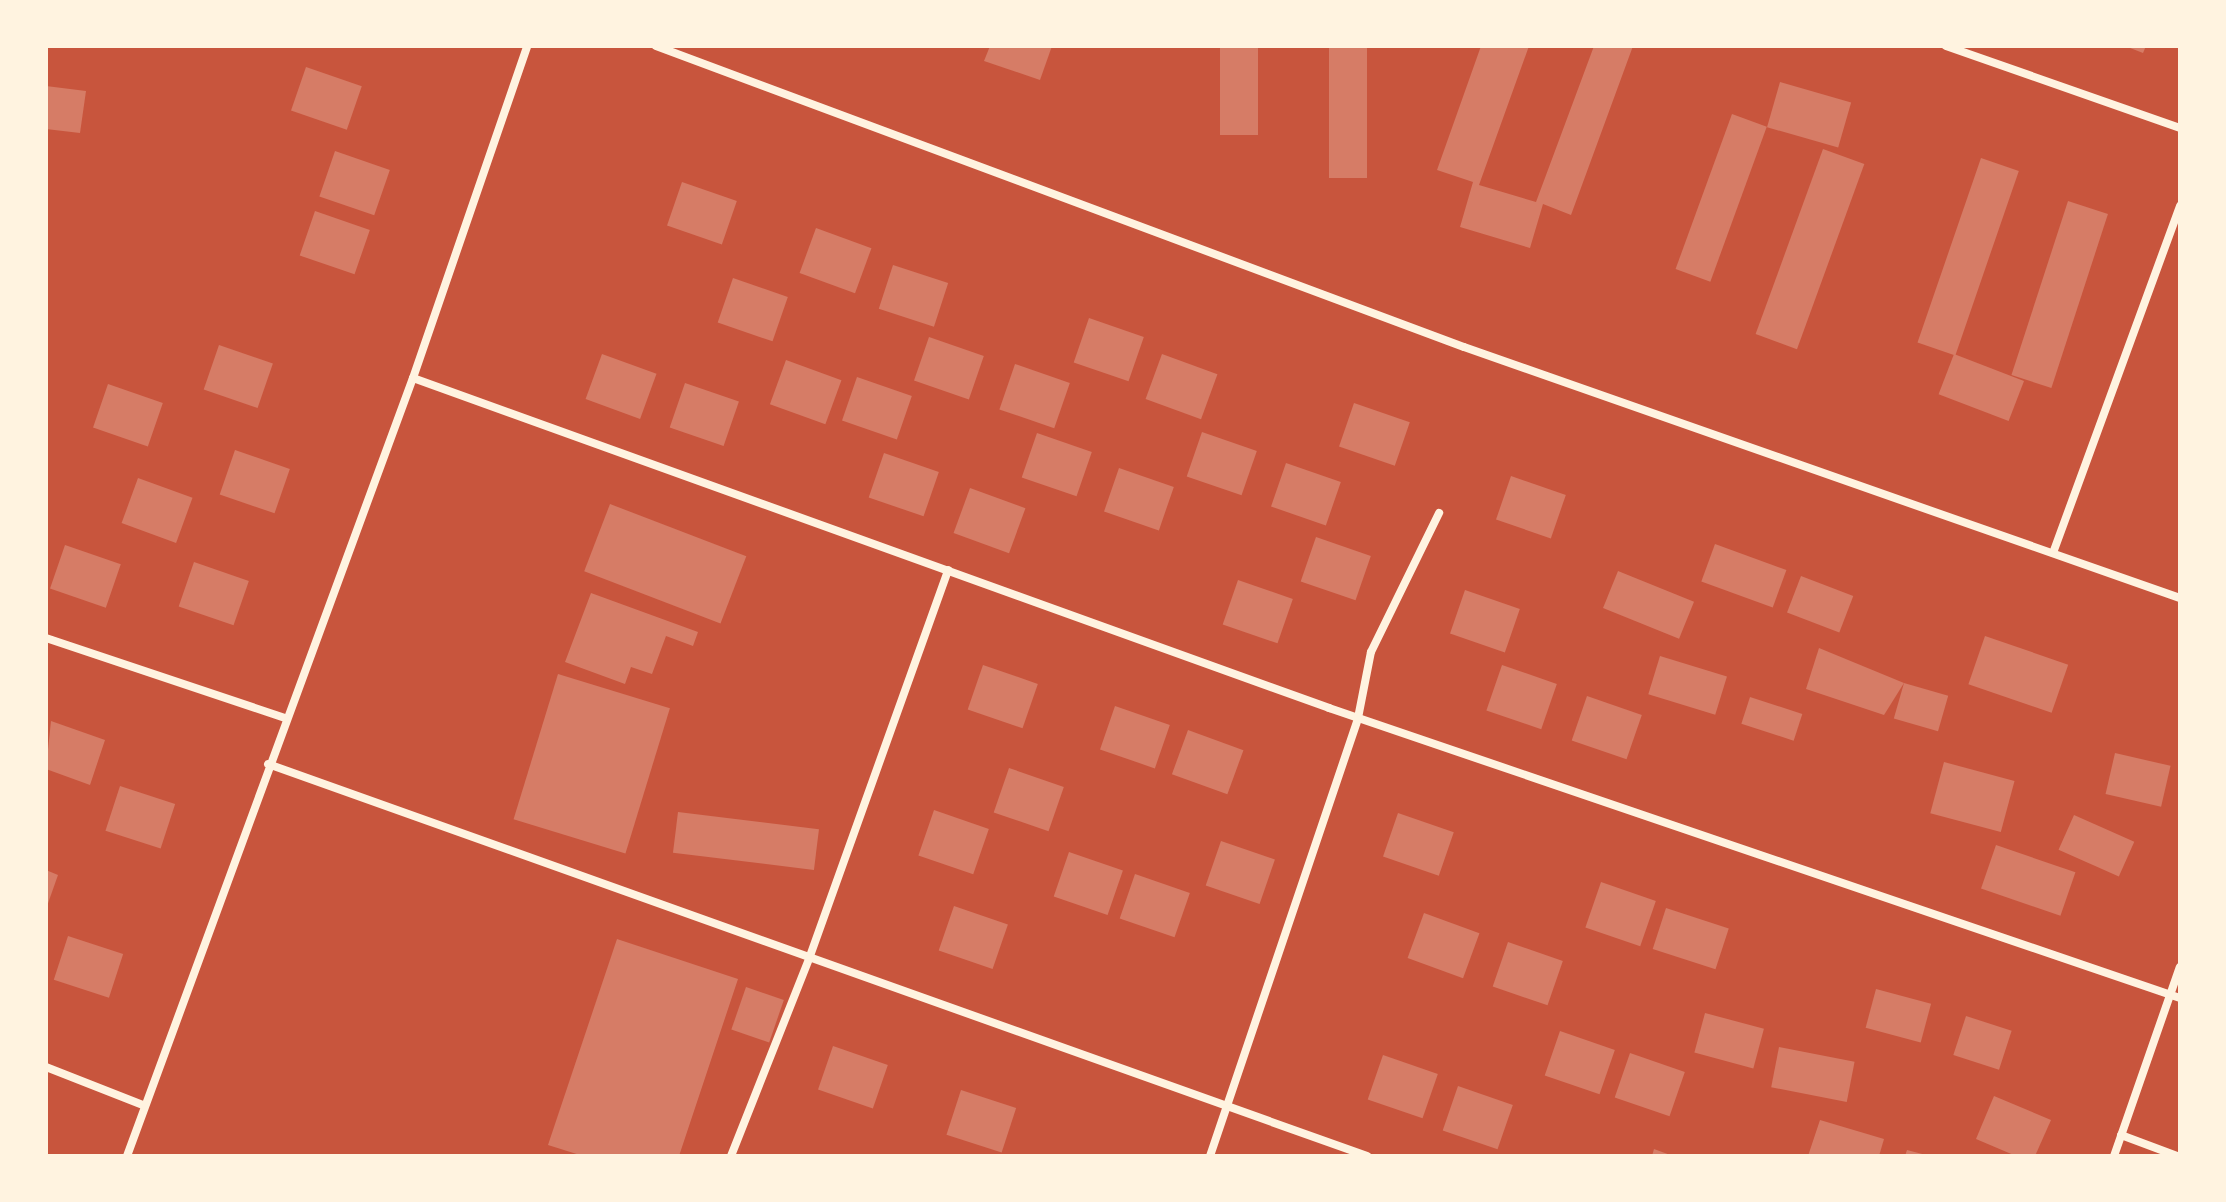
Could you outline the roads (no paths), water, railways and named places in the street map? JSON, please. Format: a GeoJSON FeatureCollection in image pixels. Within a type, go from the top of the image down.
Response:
{"type":"FeatureCollection","features":[{"type":"Feature","properties":{"kind":"street"},"geometry":{"type":"LineString","coordinates":[[127,1156],[268,764],[413,378],[527,46]]}},
{"type":"Feature","properties":{"kind":"street"},"geometry":{"type":"LineString","coordinates":[[656,46],[1464,347],[2180,598]]}},
{"type":"Feature","properties":{"kind":"street"},"geometry":{"type":"LineString","coordinates":[[1946,46],[2180,128]]}},
{"type":"Feature","properties":{"kind":"street"},"geometry":{"type":"LineString","coordinates":[[2053,553],[2180,206]]}},
{"type":"Feature","properties":{"kind":"street"},"geometry":{"type":"LineString","coordinates":[[413,378],[1358,718],[2180,998]]}},
{"type":"Feature","properties":{"kind":"street"},"geometry":{"type":"LineString","coordinates":[[1210,1156],[1358,718],[1371,652],[1439,513]]}},
{"type":"Feature","properties":{"kind":"street"},"geometry":{"type":"LineString","coordinates":[[731,1156],[810,956],[948,570]]}},
{"type":"Feature","properties":{"kind":"street"},"geometry":{"type":"LineString","coordinates":[[46,638],[285,718]]}},
{"type":"Feature","properties":{"kind":"street"},"geometry":{"type":"LineString","coordinates":[[268,764],[1367,1156]]}},
{"type":"Feature","properties":{"kind":"street"},"geometry":{"type":"LineString","coordinates":[[2114,1156],[2180,967]]}},
{"type":"Feature","properties":{"kind":"street"},"geometry":{"type":"LineString","coordinates":[[46,1067],[143,1105]]}},
{"type":"Feature","properties":{"kind":"street"},"geometry":{"type":"LineString","coordinates":[[2121,1135],[2177,1156]]}}]}
